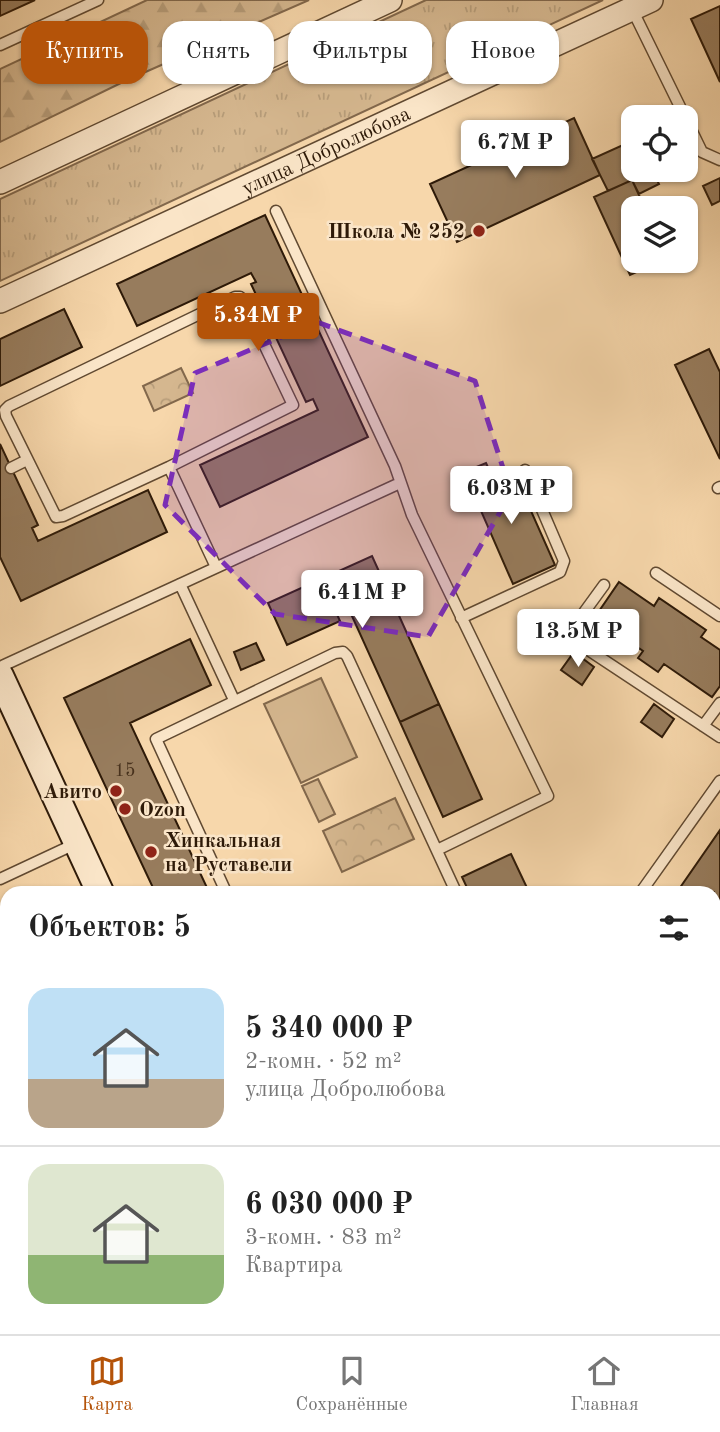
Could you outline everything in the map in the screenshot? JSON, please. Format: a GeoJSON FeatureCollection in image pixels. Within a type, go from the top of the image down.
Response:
{"type":"FeatureCollection","features":[{"type":"Feature","properties":{"kind":"main road"},"geometry":{"type":"LineString","coordinates":[[0,676],[97,886]]}},
{"type":"Feature","properties":{"kind":"street"},"geometry":{"type":"LineString","coordinates":[[0,182],[390,0]]}},
{"type":"Feature","properties":{"kind":"street","name":"улица Добролюбова"},"geometry":{"type":"LineString","coordinates":[[0,301],[641,4]]}},
{"type":"Feature","properties":{"kind":"lane"},"geometry":{"type":"LineString","coordinates":[[0,45],[97,0]]}},
{"type":"Feature","properties":{"kind":"lane"},"geometry":{"type":"LineString","coordinates":[[641,4],[680,105]]}},
{"type":"Feature","properties":{"kind":"lane"},"geometry":{"type":"LineString","coordinates":[[698,144],[702,152],[720,160]]}},
{"type":"Feature","properties":{"kind":"lane"},"geometry":{"type":"LineString","coordinates":[[276,211],[395,466],[412,515],[548,796],[437,850]]}},
{"type":"Feature","properties":{"kind":"lane"},"geometry":{"type":"LineString","coordinates":[[235,297],[243,300],[267,349],[293,405],[169,467],[56,517],[6,415],[5,410],[9,406],[235,297]]}},
{"type":"Feature","properties":{"kind":"lane"},"geometry":{"type":"LineString","coordinates":[[317,326],[327,321]]}},
{"type":"Feature","properties":{"kind":"lane"},"geometry":{"type":"LineString","coordinates":[[267,349],[279,344]]}},
{"type":"Feature","properties":{"kind":"lane"},"geometry":{"type":"LineString","coordinates":[[11,468],[27,460]]}},
{"type":"Feature","properties":{"kind":"lane"},"geometry":{"type":"LineString","coordinates":[[169,467],[216,567]]}},
{"type":"Feature","properties":{"kind":"lane"},"geometry":{"type":"LineString","coordinates":[[461,618],[560,572],[564,567],[564,561],[525,470]]}},
{"type":"Feature","properties":{"kind":"lane"},"geometry":{"type":"LineString","coordinates":[[0,667],[400,483]]}},
{"type":"Feature","properties":{"kind":"lane"},"geometry":{"type":"LineString","coordinates":[[656,573],[720,616]]}},
{"type":"Feature","properties":{"kind":"lane"},"geometry":{"type":"LineString","coordinates":[[180,584],[234,700]]}},
{"type":"Feature","properties":{"kind":"lane"},"geometry":{"type":"LineString","coordinates":[[604,585],[580,618],[584,647],[720,737]]}},
{"type":"Feature","properties":{"kind":"lane"},"geometry":{"type":"LineString","coordinates":[[223,886],[156,739],[335,653],[343,652],[348,656],[453,886]]}},
{"type":"Feature","properties":{"kind":"lane"},"geometry":{"type":"LineString","coordinates":[[703,726],[720,702]]}},
{"type":"Feature","properties":{"kind":"lane"},"geometry":{"type":"LineString","coordinates":[[646,886],[716,795],[720,781]]}},
{"type":"Feature","properties":{"kind":"lane"},"geometry":{"type":"LineString","coordinates":[[0,879],[77,843]]}},
{"type":"Feature","properties":{"kind":"highlighted area"},"geometry":{"type":"Polygon","coordinates":[[[317,322],[475,381],[511,493],[428,637],[275,614],[165,505],[195,373],[317,322]]]}},
{"type":"Feature","properties":{"kind":"green space"},"geometry":{"type":"Polygon","coordinates":[[[147,0],[309,0],[261,21],[162,21],[162,65],[148,71],[148,21],[102,21],[147,0]]]}},
{"type":"Feature","properties":{"kind":"green space"},"geometry":{"type":"Polygon","coordinates":[[[426,0],[603,0],[558,21],[446,21],[446,73],[432,80],[432,21],[381,21],[426,0]]]}},
{"type":"Feature","properties":{"kind":"green space"},"geometry":{"type":"Polygon","coordinates":[[[21,59],[21,84],[119,84],[0,142],[0,69],[21,59]]]}},
{"type":"Feature","properties":{"kind":"green space"},"geometry":{"type":"Polygon","coordinates":[[[288,64],[288,84],[423,84],[0,281],[0,199],[246,84],[274,84],[274,71],[288,64]]]}},
{"type":"Feature","properties":{"kind":"green space"},"geometry":{"type":"Polygon","coordinates":[[[181,368],[193,393],[154,411],[143,386],[181,368]]]}},
{"type":"Feature","properties":{"kind":"green space"},"geometry":{"type":"Polygon","coordinates":[[[321,678],[357,757],[301,783],[264,704],[321,678]]]}},
{"type":"Feature","properties":{"kind":"green space"},"geometry":{"type":"Polygon","coordinates":[[[318,779],[335,814],[319,822],[302,786],[318,779]]]}},
{"type":"Feature","properties":{"kind":"green space"},"geometry":{"type":"Polygon","coordinates":[[[395,798],[414,839],[342,872],[323,831],[395,798]]]}},
{"type":"Feature","properties":{"kind":"building"},"geometry":{"type":"Polygon","coordinates":[[[0,0],[35,0],[0,16],[0,0]]]}},
{"type":"Feature","properties":{"kind":"building"},"geometry":{"type":"Polygon","coordinates":[[[720,6],[720,82],[691,19],[720,6]]]}},
{"type":"Feature","properties":{"kind":"building"},"geometry":{"type":"Polygon","coordinates":[[[574,118],[600,175],[457,242],[430,184],[574,118]]]}},
{"type":"Feature","properties":{"kind":"building"},"geometry":{"type":"Polygon","coordinates":[[[621,146],[621,182],[628,182],[608,191],[592,159],[621,146]]]}},
{"type":"Feature","properties":{"kind":"building"},"geometry":{"type":"Polygon","coordinates":[[[720,178],[720,201],[712,205],[703,186],[720,178]]]}},
{"type":"Feature","properties":{"kind":"building"},"geometry":{"type":"Polygon","coordinates":[[[628,182],[633,182],[639,196],[621,196],[621,256],[594,197],[628,182]]]}},
{"type":"Feature","properties":{"kind":"building"},"geometry":{"type":"Polygon","coordinates":[[[633,182],[658,182],[659,184],[639,194],[633,182]]]}},
{"type":"Feature","properties":{"kind":"building"},"geometry":{"type":"Polygon","coordinates":[[[265,215],[368,437],[220,507],[200,465],[318,410],[313,399],[306,402],[251,284],[256,282],[251,273],[137,326],[117,284],[265,215]]]}},
{"type":"Feature","properties":{"kind":"building"},"geometry":{"type":"Polygon","coordinates":[[[64,309],[82,347],[0,386],[0,339],[64,309]]]}},
{"type":"Feature","properties":{"kind":"building"},"geometry":{"type":"Polygon","coordinates":[[[709,349],[720,372],[720,459],[675,365],[709,349]]]}},
{"type":"Feature","properties":{"kind":"building"},"geometry":{"type":"Polygon","coordinates":[[[0,444],[38,525],[32,528],[38,541],[148,490],[167,532],[21,601],[0,557],[0,444]]]}},
{"type":"Feature","properties":{"kind":"building"},"geometry":{"type":"Polygon","coordinates":[[[486,463],[499,492],[519,484],[555,565],[513,584],[464,472],[486,463]]]}},
{"type":"Feature","properties":{"kind":"building"},"geometry":{"type":"Polygon","coordinates":[[[372,556],[439,704],[400,722],[347,605],[335,610],[340,621],[287,645],[268,603],[372,556]]]}},
{"type":"Feature","properties":{"kind":"building"},"geometry":{"type":"Polygon","coordinates":[[[619,582],[654,606],[659,598],[706,630],[701,637],[720,650],[720,686],[712,697],[664,664],[658,672],[638,658],[643,651],[595,617],[619,582]]]}},
{"type":"Feature","properties":{"kind":"building"},"geometry":{"type":"Polygon","coordinates":[[[190,639],[211,685],[130,723],[206,886],[152,886],[64,698],[190,639]]]}},
{"type":"Feature","properties":{"kind":"building"},"geometry":{"type":"Polygon","coordinates":[[[256,643],[264,660],[241,670],[234,652],[256,643]]]}},
{"type":"Feature","properties":{"kind":"building"},"geometry":{"type":"Polygon","coordinates":[[[574,652],[594,667],[582,685],[561,670],[574,652]]]}},
{"type":"Feature","properties":{"kind":"building"},"geometry":{"type":"Polygon","coordinates":[[[439,704],[482,799],[443,817],[400,722],[439,704]]]}},
{"type":"Feature","properties":{"kind":"building"},"geometry":{"type":"Polygon","coordinates":[[[654,704],[674,719],[662,737],[641,722],[654,704]]]}},
{"type":"Feature","properties":{"kind":"building"},"geometry":{"type":"Polygon","coordinates":[[[720,830],[720,886],[681,886],[720,830]]]}},
{"type":"Feature","properties":{"kind":"building"},"geometry":{"type":"Polygon","coordinates":[[[511,854],[526,886],[466,886],[462,877],[511,854]]]}},
{"type":"Feature","properties":{"kind":"place","name":"Школа № 252"},"geometry":{"type":"Point","coordinates":[479,231]}},
{"type":"Feature","properties":{"kind":"place","name":"Авито"},"geometry":{"type":"Point","coordinates":[116,791]}},
{"type":"Feature","properties":{"kind":"place","name":"Ozon"},"geometry":{"type":"Point","coordinates":[125,809]}},
{"type":"Feature","properties":{"kind":"place","name":"Хинкальная на Руставели"},"geometry":{"type":"Point","coordinates":[151,852]}}]}
